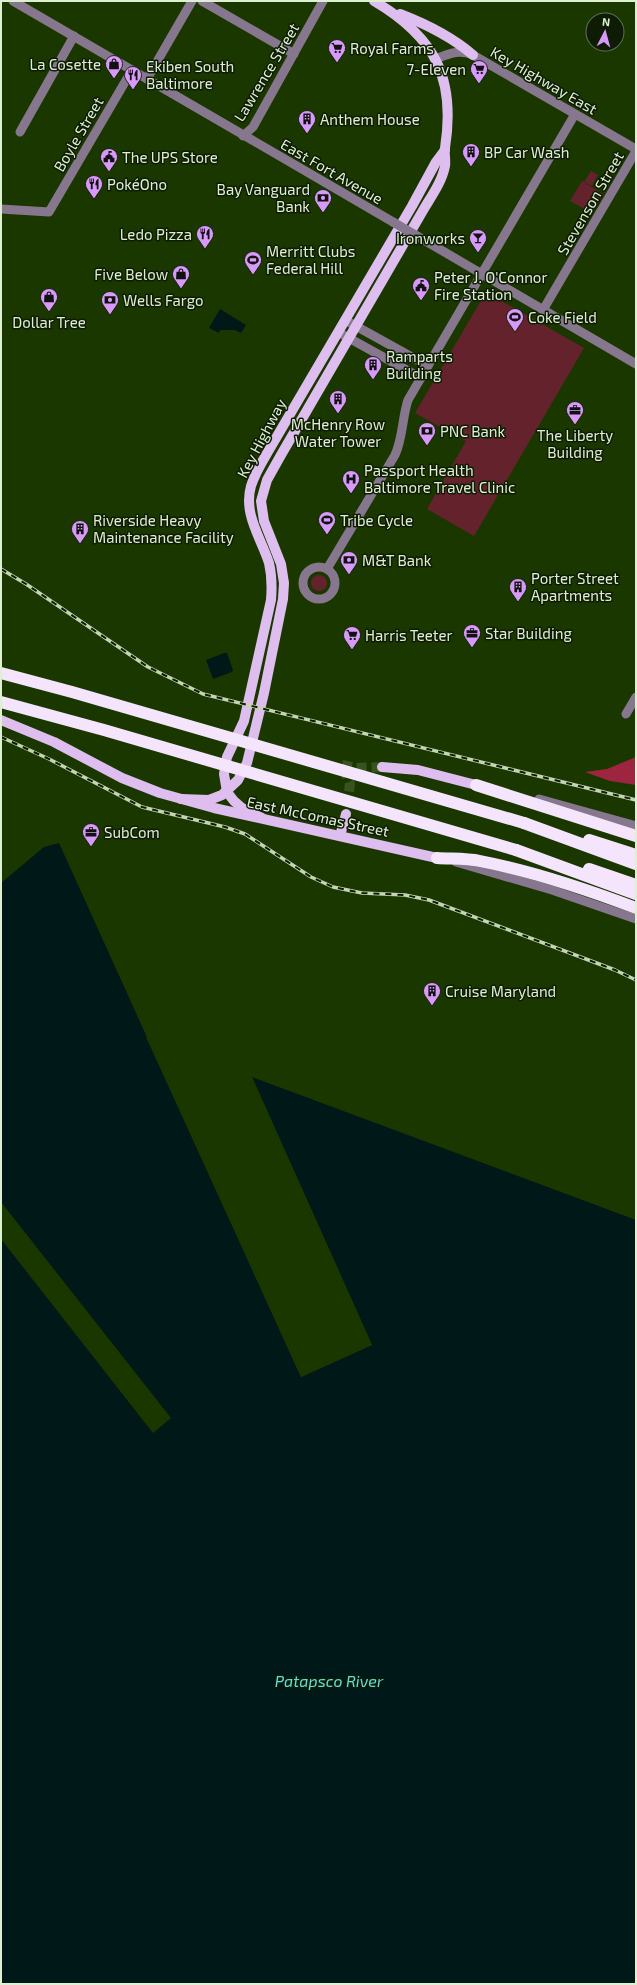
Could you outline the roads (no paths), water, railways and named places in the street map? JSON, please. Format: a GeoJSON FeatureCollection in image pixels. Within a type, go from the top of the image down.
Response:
{"type":"FeatureCollection","features":[{"type":"Feature","properties":{"kind":"highway"},"geometry":{"type":"LineString","coordinates":[[1,673],[66,690],[524,823],[606,844],[636,855]]}},
{"type":"Feature","properties":{"kind":"highway"},"geometry":{"type":"LineString","coordinates":[[1,702],[98,728],[516,850],[580,866],[636,885]]}},
{"type":"Feature","properties":{"kind":"highway"},"geometry":{"type":"LineString","coordinates":[[476,785],[636,836]]}},
{"type":"Feature","properties":{"kind":"highway"},"geometry":{"type":"LineString","coordinates":[[524,823],[636,864]]}},
{"type":"Feature","properties":{"kind":"highway"},"geometry":{"type":"LineString","coordinates":[[516,850],[636,894]]}},
{"type":"Feature","properties":{"kind":"highway"},"geometry":{"type":"LineString","coordinates":[[437,858],[478,861],[494,864],[572,886],[636,908]]}},
{"type":"Feature","properties":{"kind":"main road","name":"Key Highway"},"geometry":{"type":"LineString","coordinates":[[181,799],[208,800],[227,792],[241,776],[247,763],[282,608],[283,575],[278,556],[262,512],[263,490],[281,455],[439,184],[446,165],[445,150],[449,119],[448,101],[442,74],[435,59],[418,34],[390,10],[374,1]]}},
{"type":"Feature","properties":{"kind":"main road"},"geometry":{"type":"LineString","coordinates":[[390,10],[422,22],[462,46],[473,55]]}},
{"type":"Feature","properties":{"kind":"main road","name":"Key Highway"},"geometry":{"type":"LineString","coordinates":[[227,792],[224,780],[225,763],[244,721],[272,600],[271,574],[249,507],[251,487],[261,463],[346,320],[436,162],[445,150]]}},
{"type":"Feature","properties":{"kind":"main road","name":"East McComas Street"},"geometry":{"type":"LineString","coordinates":[[1,720],[54,742],[122,778],[148,789],[214,808],[437,858]]}},
{"type":"Feature","properties":{"kind":"main road"},"geometry":{"type":"LineString","coordinates":[[382,767],[418,770],[476,785]]}},
{"type":"Feature","properties":{"kind":"main road"},"geometry":{"type":"LineString","coordinates":[[227,792],[242,808],[262,818]]}},
{"type":"Feature","properties":{"kind":"main road"},"geometry":{"type":"LineString","coordinates":[[340,836],[346,814]]}},
{"type":"Feature","properties":{"kind":"street","name":"East Fort Avenue"},"geometry":{"type":"LineString","coordinates":[[13,1],[636,364]]}},
{"type":"Feature","properties":{"kind":"street"},"geometry":{"type":"LineString","coordinates":[[147,79],[192,1]]}},
{"type":"Feature","properties":{"kind":"street"},"geometry":{"type":"LineString","coordinates":[[202,1],[294,54]]}},
{"type":"Feature","properties":{"kind":"street","name":"Lawrence Street"},"geometry":{"type":"LineString","coordinates":[[243,136],[253,127],[324,1]]}},
{"type":"Feature","properties":{"kind":"street"},"geometry":{"type":"LineString","coordinates":[[20,132],[74,36]]}},
{"type":"Feature","properties":{"kind":"street","name":"Key Highway East"},"geometry":{"type":"LineString","coordinates":[[435,59],[453,52],[466,52],[473,55],[636,150]]}},
{"type":"Feature","properties":{"kind":"street","name":"Boyle Street"},"geometry":{"type":"LineString","coordinates":[[1,209],[49,212],[132,70]]}},
{"type":"Feature","properties":{"kind":"street"},"geometry":{"type":"LineString","coordinates":[[327,569],[395,455],[400,442],[406,407],[421,378],[575,114]]}},
{"type":"Feature","properties":{"kind":"street","name":"Stevenson Street"},"geometry":{"type":"LineString","coordinates":[[543,310],[636,150]]}},
{"type":"Feature","properties":{"kind":"street"},"geometry":{"type":"LineString","coordinates":[[346,320],[428,366]]}},
{"type":"Feature","properties":{"kind":"street"},"geometry":{"type":"LineString","coordinates":[[338,332],[421,378]]}},
{"type":"Feature","properties":{"kind":"street"},"geometry":{"type":"LineString","coordinates":[[626,714],[636,697]]}},
{"type":"Feature","properties":{"kind":"street"},"geometry":{"type":"LineString","coordinates":[[476,785],[510,792],[636,826]]}},
{"type":"Feature","properties":{"kind":"street","name":"East McComas Street"},"geometry":{"type":"LineString","coordinates":[[437,858],[552,890],[636,919]]}},
{"type":"Feature","properties":{"kind":"water"},"geometry":{"type":"Polygon","coordinates":[[[220,309],[246,325],[241,333],[235,330],[220,330],[219,333],[209,328],[220,309]]]}},
{"type":"Feature","properties":{"kind":"water"},"geometry":{"type":"Polygon","coordinates":[[[227,653],[233,670],[232,672],[213,679],[206,660],[227,653]]]}},
{"type":"Feature","properties":{"kind":"water","name":"Patapsco River"},"geometry":{"type":"Polygon","coordinates":[[[59,843],[301,1377],[372,1345],[252,1077],[636,1220],[636,1984],[1,1984],[1,883],[44,847],[59,843]]]}},
{"type":"Feature","properties":{"kind":"tunnel"},"geometry":{"type":"LineString","coordinates":[[342,765],[356,768],[382,767]]}},
{"type":"Feature","properties":{"kind":"tunnel"},"geometry":{"type":"LineString","coordinates":[[343,768],[350,784],[346,814]]}},
{"type":"Feature","properties":{"kind":"railway"},"geometry":{"type":"LineString","coordinates":[[1,569],[26,584],[148,667],[203,694],[636,800]]}},
{"type":"Feature","properties":{"kind":"railway"},"geometry":{"type":"LineString","coordinates":[[1,737],[49,759],[142,807],[225,827],[245,834],[311,877],[333,887],[362,893],[405,895],[429,900],[615,970],[636,980]]}},
{"type":"Feature","properties":{"kind":"place","name":"Royal Farms"},"geometry":{"type":"Point","coordinates":[337,63]}},
{"type":"Feature","properties":{"kind":"place","name":"La Cosette"},"geometry":{"type":"Point","coordinates":[114,79]}},
{"type":"Feature","properties":{"kind":"place","name":"7-Eleven"},"geometry":{"type":"Point","coordinates":[479,84]}},
{"type":"Feature","properties":{"kind":"place","name":"Ekiben South Baltimore"},"geometry":{"type":"Point","coordinates":[133,90]}},
{"type":"Feature","properties":{"kind":"place","name":"Anthem House"},"geometry":{"type":"Point","coordinates":[307,134]}},
{"type":"Feature","properties":{"kind":"place","name":"BP Car Wash"},"geometry":{"type":"Point","coordinates":[471,167]}},
{"type":"Feature","properties":{"kind":"place","name":"The UPS Store"},"geometry":{"type":"Point","coordinates":[109,172]}},
{"type":"Feature","properties":{"kind":"place","name":"PokéOno"},"geometry":{"type":"Point","coordinates":[94,199]}},
{"type":"Feature","properties":{"kind":"place","name":"Bay Vanguard Bank"},"geometry":{"type":"Point","coordinates":[323,213]}},
{"type":"Feature","properties":{"kind":"place","name":"Ledo Pizza"},"geometry":{"type":"Point","coordinates":[205,249]}},
{"type":"Feature","properties":{"kind":"place","name":"Ironworks"},"geometry":{"type":"Point","coordinates":[478,253]}},
{"type":"Feature","properties":{"kind":"place","name":"Merritt Clubs Federal Hill"},"geometry":{"type":"Point","coordinates":[253,275]}},
{"type":"Feature","properties":{"kind":"place","name":"Five Below"},"geometry":{"type":"Point","coordinates":[181,289]}},
{"type":"Feature","properties":{"kind":"place","name":"Peter J. O'Connor Fire Station"},"geometry":{"type":"Point","coordinates":[421,301]}},
{"type":"Feature","properties":{"kind":"place","name":"Dollar Tree"},"geometry":{"type":"Point","coordinates":[49,312]}},
{"type":"Feature","properties":{"kind":"place","name":"Wells Fargo"},"geometry":{"type":"Point","coordinates":[110,315]}},
{"type":"Feature","properties":{"kind":"place","name":"Coke Field"},"geometry":{"type":"Point","coordinates":[515,332]}},
{"type":"Feature","properties":{"kind":"place","name":"Ramparts Building"},"geometry":{"type":"Point","coordinates":[373,380]}},
{"type":"Feature","properties":{"kind":"place","name":"McHenry Row Water Tower"},"geometry":{"type":"Point","coordinates":[338,414]}},
{"type":"Feature","properties":{"kind":"place","name":"The Liberty Building"},"geometry":{"type":"Point","coordinates":[575,425]}},
{"type":"Feature","properties":{"kind":"place","name":"PNC Bank"},"geometry":{"type":"Point","coordinates":[427,446]}},
{"type":"Feature","properties":{"kind":"place","name":"Passport Health Baltimore Travel Clinic"},"geometry":{"type":"Point","coordinates":[351,494]}},
{"type":"Feature","properties":{"kind":"place","name":"Tribe Cycle"},"geometry":{"type":"Point","coordinates":[327,535]}},
{"type":"Feature","properties":{"kind":"place","name":"Riverside Heavy Maintenance Facility"},"geometry":{"type":"Point","coordinates":[80,544]}},
{"type":"Feature","properties":{"kind":"place","name":"M&T Bank"},"geometry":{"type":"Point","coordinates":[349,575]}},
{"type":"Feature","properties":{"kind":"place","name":"Porter Street Apartments"},"geometry":{"type":"Point","coordinates":[518,602]}},
{"type":"Feature","properties":{"kind":"place","name":"Star Building"},"geometry":{"type":"Point","coordinates":[472,648]}},
{"type":"Feature","properties":{"kind":"place","name":"Harris Teeter"},"geometry":{"type":"Point","coordinates":[352,650]}},
{"type":"Feature","properties":{"kind":"place","name":"SubCom"},"geometry":{"type":"Point","coordinates":[91,847]}},
{"type":"Feature","properties":{"kind":"place","name":"Cruise Maryland"},"geometry":{"type":"Point","coordinates":[432,1006]}}]}
